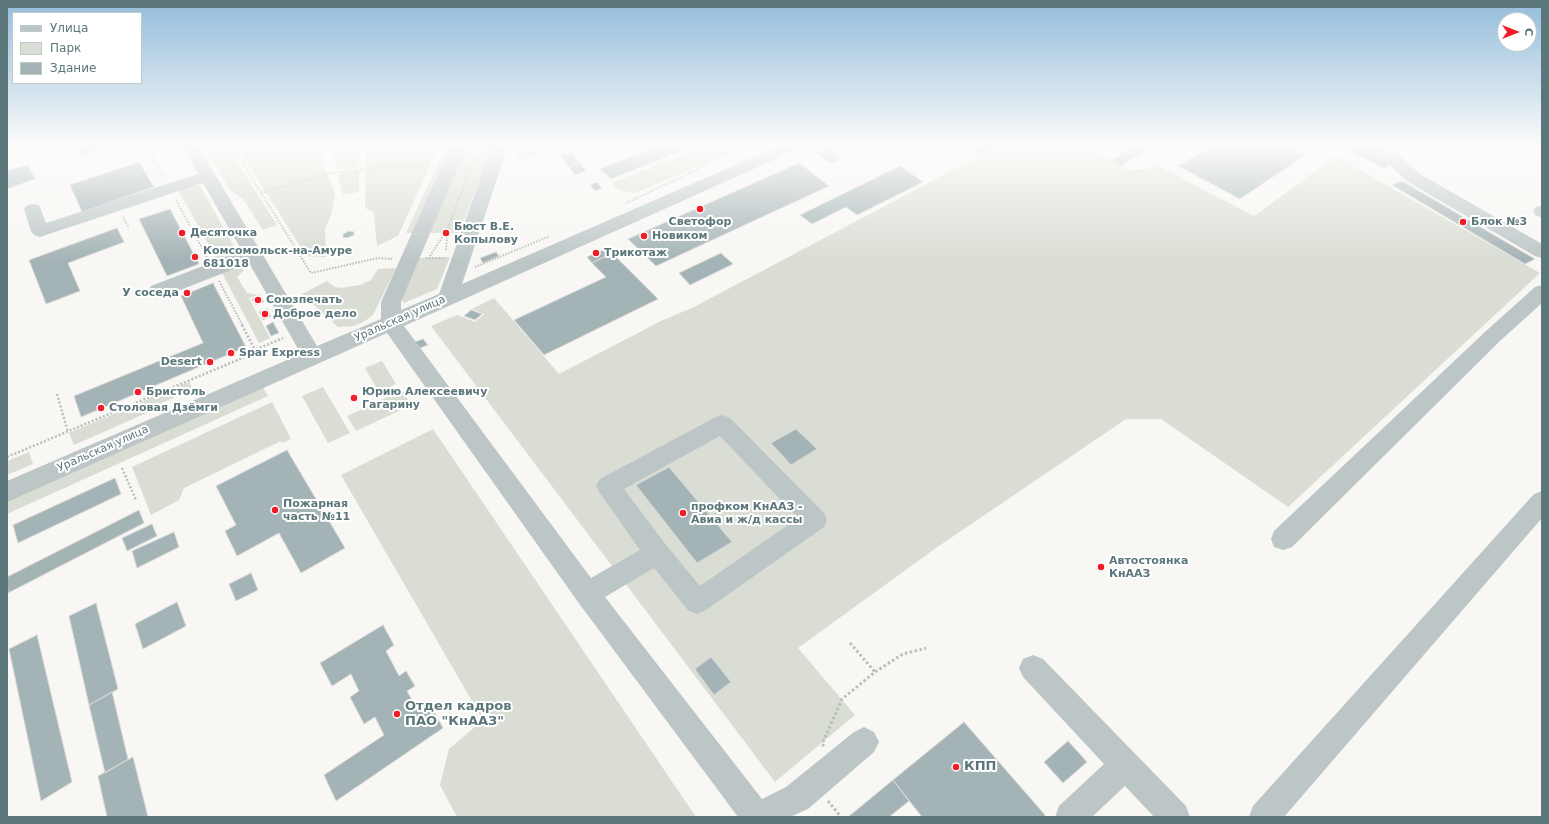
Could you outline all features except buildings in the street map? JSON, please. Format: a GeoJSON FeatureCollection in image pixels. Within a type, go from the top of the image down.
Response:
{"type":"FeatureCollection","features":[{"type":"Feature","properties":{"kind":"street"},"geometry":{"type":"LineString","coordinates":[[33,209],[40,232],[181,184]]}},
{"type":"Feature","properties":{"kind":"street"},"geometry":{"type":"LineString","coordinates":[[213,184],[313,357]]}},
{"type":"Feature","properties":{"kind":"street"},"geometry":{"type":"LineString","coordinates":[[442,184],[391,302],[391,323],[587,594],[757,817],[797,798],[864,742]]}},
{"type":"Feature","properties":{"kind":"street"},"geometry":{"type":"LineString","coordinates":[[447,298],[487,184]]}},
{"type":"Feature","properties":{"kind":"street","name":"Уральская улица"},"geometry":{"type":"LineString","coordinates":[[7,492],[705,184]]}},
{"type":"Feature","properties":{"kind":"street"},"geometry":{"type":"LineString","coordinates":[[1425,184],[1542,252]]}},
{"type":"Feature","properties":{"kind":"street"},"geometry":{"type":"LineString","coordinates":[[158,291],[253,254]]}},
{"type":"Feature","properties":{"kind":"street"},"geometry":{"type":"LineString","coordinates":[[1283,539],[1493,336],[1542,292]]}},
{"type":"Feature","properties":{"kind":"street"},"geometry":{"type":"LineString","coordinates":[[722,424],[815,520],[697,602],[657,553],[608,486],[722,424]]}},
{"type":"Feature","properties":{"kind":"street"},"geometry":{"type":"LineString","coordinates":[[1264,817],[1542,501]]}},
{"type":"Feature","properties":{"kind":"street"},"geometry":{"type":"LineString","coordinates":[[587,594],[657,553]]}},
{"type":"Feature","properties":{"kind":"street"},"geometry":{"type":"LineString","coordinates":[[1033,668],[1175,817]]}},
{"type":"Feature","properties":{"kind":"street"},"geometry":{"type":"LineString","coordinates":[[1070,817],[1125,765]]}},
{"type":"Feature","properties":{"kind":"path"},"geometry":{"type":"LineString","coordinates":[[168,184],[255,350]]}},
{"type":"Feature","properties":{"kind":"path"},"geometry":{"type":"LineString","coordinates":[[256,184],[311,273],[378,258],[391,259],[394,252]]}},
{"type":"Feature","properties":{"kind":"path"},"geometry":{"type":"LineString","coordinates":[[261,193],[292,184]]}},
{"type":"Feature","properties":{"kind":"path"},"geometry":{"type":"LineString","coordinates":[[429,258],[448,228],[464,184]]}},
{"type":"Feature","properties":{"kind":"path"},"geometry":{"type":"LineString","coordinates":[[620,205],[665,184]]}},
{"type":"Feature","properties":{"kind":"path"},"geometry":{"type":"LineString","coordinates":[[445,258],[448,228]]}},
{"type":"Feature","properties":{"kind":"path"},"geometry":{"type":"LineString","coordinates":[[471,268],[557,233]]}},
{"type":"Feature","properties":{"kind":"path"},"geometry":{"type":"LineString","coordinates":[[422,258],[450,258]]}},
{"type":"Feature","properties":{"kind":"path"},"geometry":{"type":"LineString","coordinates":[[7,458],[252,354],[255,350],[285,337]]}},
{"type":"Feature","properties":{"kind":"path"},"geometry":{"type":"LineString","coordinates":[[57,394],[68,432]]}},
{"type":"Feature","properties":{"kind":"path"},"geometry":{"type":"LineString","coordinates":[[122,468],[136,500]]}},
{"type":"Feature","properties":{"kind":"path"},"geometry":{"type":"LineString","coordinates":[[850,643],[875,672]]}},
{"type":"Feature","properties":{"kind":"path"},"geometry":{"type":"LineString","coordinates":[[838,764],[822,744],[842,699],[875,672],[902,654],[926,648]]}},
{"type":"Feature","properties":{"kind":"green space"},"geometry":{"type":"Polygon","coordinates":[[[192,184],[200,186],[235,248],[231,256],[218,262],[177,188],[192,184]]]}},
{"type":"Feature","properties":{"kind":"green space"},"geometry":{"type":"Polygon","coordinates":[[[227,184],[251,184],[277,225],[263,230],[243,199],[231,191],[227,184]]]}},
{"type":"Feature","properties":{"kind":"green space"},"geometry":{"type":"Polygon","coordinates":[[[261,184],[331,184],[335,195],[331,216],[325,228],[326,257],[306,256],[261,184]]]}},
{"type":"Feature","properties":{"kind":"green space"},"geometry":{"type":"Polygon","coordinates":[[[340,184],[359,184],[359,192],[343,195],[340,184]]]}},
{"type":"Feature","properties":{"kind":"green space"},"geometry":{"type":"Polygon","coordinates":[[[365,184],[421,184],[398,236],[377,246],[374,215],[373,212],[365,208],[365,184]]]}},
{"type":"Feature","properties":{"kind":"green space"},"geometry":{"type":"Polygon","coordinates":[[[428,184],[434,184],[413,233],[406,233],[428,184]]]}},
{"type":"Feature","properties":{"kind":"green space"},"geometry":{"type":"Polygon","coordinates":[[[450,184],[478,184],[459,233],[429,233],[450,184]]]}},
{"type":"Feature","properties":{"kind":"green space"},"geometry":{"type":"Polygon","coordinates":[[[613,184],[655,184],[635,193],[623,191],[614,187],[613,184]]]}},
{"type":"Feature","properties":{"kind":"green space"},"geometry":{"type":"Polygon","coordinates":[[[925,184],[1194,184],[1254,216],[1297,184],[1386,184],[1540,273],[1288,507],[1161,419],[1126,419],[936,548],[798,648],[855,715],[775,782],[431,326],[457,315],[475,322],[484,314],[472,309],[494,298],[559,374],[661,321],[694,307],[925,184]]]}},
{"type":"Feature","properties":{"kind":"green space"},"geometry":{"type":"Polygon","coordinates":[[[450,257],[437,289],[404,303],[401,299],[419,258],[450,257]]]}},
{"type":"Feature","properties":{"kind":"green space"},"geometry":{"type":"Polygon","coordinates":[[[239,266],[244,270],[237,277],[247,293],[259,295],[249,298],[270,338],[259,343],[221,271],[239,266]]]}},
{"type":"Feature","properties":{"kind":"green space"},"geometry":{"type":"Polygon","coordinates":[[[396,268],[373,315],[354,326],[338,327],[302,294],[327,281],[335,287],[341,288],[360,285],[371,280],[378,269],[396,268]]]}},
{"type":"Feature","properties":{"kind":"green space"},"geometry":{"type":"Polygon","coordinates":[[[382,361],[396,384],[379,392],[365,368],[382,361]]]}},
{"type":"Feature","properties":{"kind":"green space"},"geometry":{"type":"Polygon","coordinates":[[[189,382],[193,390],[161,403],[158,408],[74,445],[69,433],[189,382]]]}},
{"type":"Feature","properties":{"kind":"green space"},"geometry":{"type":"Polygon","coordinates":[[[261,384],[268,396],[7,514],[7,498],[261,384]]]}},
{"type":"Feature","properties":{"kind":"green space"},"geometry":{"type":"Polygon","coordinates":[[[323,387],[350,433],[328,443],[302,396],[323,387]]]}},
{"type":"Feature","properties":{"kind":"green space"},"geometry":{"type":"Polygon","coordinates":[[[402,390],[411,405],[356,431],[347,416],[402,390]]]}},
{"type":"Feature","properties":{"kind":"green space"},"geometry":{"type":"Polygon","coordinates":[[[272,402],[291,439],[282,443],[281,441],[184,488],[179,500],[151,515],[132,467],[272,402]]]}},
{"type":"Feature","properties":{"kind":"green space"},"geometry":{"type":"Polygon","coordinates":[[[433,429],[696,817],[457,817],[440,785],[449,749],[483,720],[341,475],[433,429]]]}},
{"type":"Feature","properties":{"kind":"green space"},"geometry":{"type":"Polygon","coordinates":[[[29,452],[33,464],[7,475],[7,461],[29,452]]]}},
{"type":"Feature","properties":{"kind":"place","name":"Светофор"},"geometry":{"type":"Point","coordinates":[700,209]}},
{"type":"Feature","properties":{"kind":"place","name":"Блок №3"},"geometry":{"type":"Point","coordinates":[1463,222]}},
{"type":"Feature","properties":{"kind":"place","name":"Десяточка"},"geometry":{"type":"Point","coordinates":[182,233]}},
{"type":"Feature","properties":{"kind":"place","name":"Бюст В.Е. Копылову"},"geometry":{"type":"Point","coordinates":[446,233]}},
{"type":"Feature","properties":{"kind":"place","name":"Новиком"},"geometry":{"type":"Point","coordinates":[644,236]}},
{"type":"Feature","properties":{"kind":"place","name":"Трикотаж"},"geometry":{"type":"Point","coordinates":[596,253]}},
{"type":"Feature","properties":{"kind":"place","name":"Комсомольск-на-Амуре 681018"},"geometry":{"type":"Point","coordinates":[195,257]}},
{"type":"Feature","properties":{"kind":"place","name":"У соседа"},"geometry":{"type":"Point","coordinates":[187,293]}},
{"type":"Feature","properties":{"kind":"place","name":"Союзпечать"},"geometry":{"type":"Point","coordinates":[258,300]}},
{"type":"Feature","properties":{"kind":"place","name":"Доброе дело"},"geometry":{"type":"Point","coordinates":[265,314]}},
{"type":"Feature","properties":{"kind":"place","name":"Spar Express"},"geometry":{"type":"Point","coordinates":[231,353]}},
{"type":"Feature","properties":{"kind":"place","name":"Desert"},"geometry":{"type":"Point","coordinates":[210,362]}},
{"type":"Feature","properties":{"kind":"place","name":"Бристоль"},"geometry":{"type":"Point","coordinates":[138,392]}},
{"type":"Feature","properties":{"kind":"place","name":"Юрию Алексеевичу Гагарину"},"geometry":{"type":"Point","coordinates":[354,398]}},
{"type":"Feature","properties":{"kind":"place","name":"Столовая Дзёмги"},"geometry":{"type":"Point","coordinates":[101,408]}},
{"type":"Feature","properties":{"kind":"place","name":"Пожарная часть №11"},"geometry":{"type":"Point","coordinates":[275,510]}},
{"type":"Feature","properties":{"kind":"place","name":"профком КнААЗ - Авиа и ж/д кассы"},"geometry":{"type":"Point","coordinates":[683,513]}},
{"type":"Feature","properties":{"kind":"place","name":"Автостоянка КнААЗ"},"geometry":{"type":"Point","coordinates":[1101,567]}},
{"type":"Feature","properties":{"kind":"place","name":"Отдел кадров ПАО \"КнААЗ\""},"geometry":{"type":"Point","coordinates":[397,714]}},
{"type":"Feature","properties":{"kind":"place","name":"КПП"},"geometry":{"type":"Point","coordinates":[956,767]}}]}
